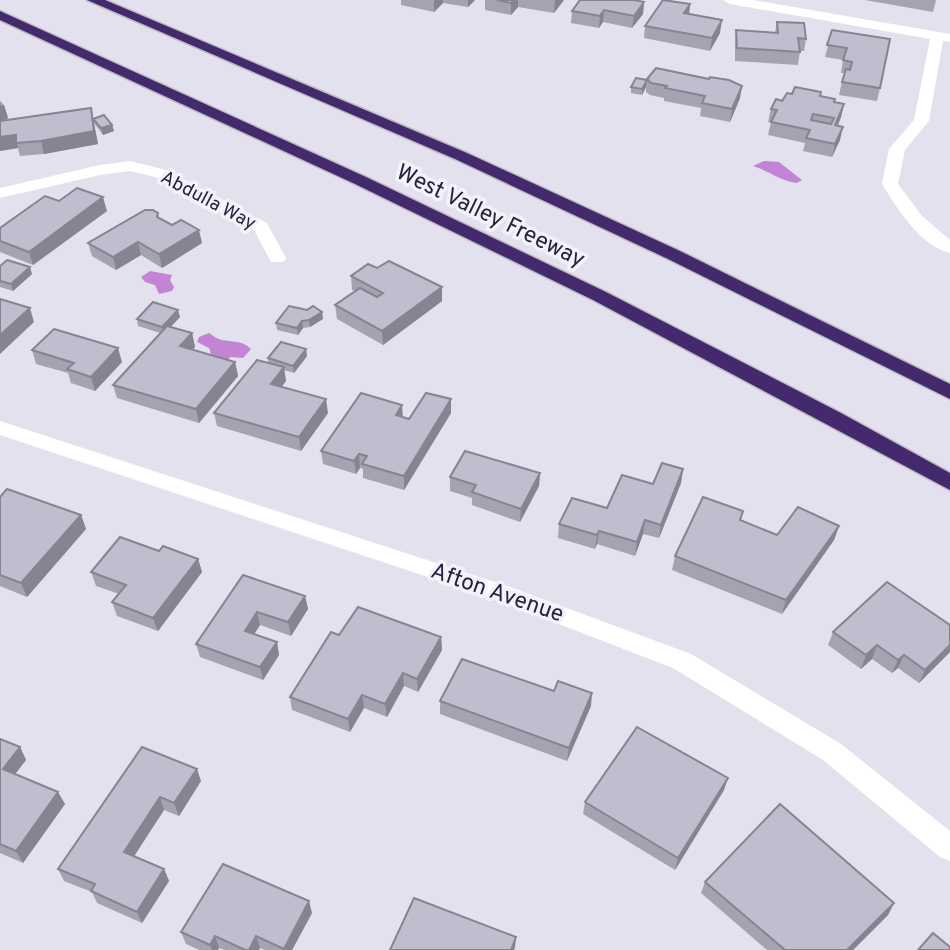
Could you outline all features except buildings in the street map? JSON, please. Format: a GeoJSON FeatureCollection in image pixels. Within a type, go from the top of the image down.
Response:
{"type":"FeatureCollection","features":[{"type":"Feature","properties":{"kind":"highway","name":"West Valley Freeway"},"geometry":{"type":"LineString","coordinates":[[94,0],[461,156],[674,255],[950,392]]}},
{"type":"Feature","properties":{"kind":"highway","name":"West Valley Freeway"},"geometry":{"type":"LineString","coordinates":[[0,15],[408,201],[846,423],[950,482]]}},
{"type":"Feature","properties":{"kind":"street"},"geometry":{"type":"LineString","coordinates":[[730,0],[944,37],[921,121],[897,149],[890,184],[908,212],[931,236],[950,248]]}},
{"type":"Feature","properties":{"kind":"street","name":"Abdulla Way"},"geometry":{"type":"LineString","coordinates":[[0,193],[100,170],[130,166],[160,173],[261,227],[277,258]]}},
{"type":"Feature","properties":{"kind":"street","name":"Afton Avenue"},"geometry":{"type":"LineString","coordinates":[[0,428],[499,592],[682,661],[832,752],[950,848]]}},
{"type":"Feature","properties":{"kind":"shaded area"},"geometry":{"type":"Polygon","coordinates":[[[764,161],[779,162],[802,180],[791,182],[753,166],[764,161]]]}},
{"type":"Feature","properties":{"kind":"shaded area"},"geometry":{"type":"Polygon","coordinates":[[[150,271],[172,275],[172,291],[159,294],[155,285],[145,282],[141,277],[150,271]]]}},
{"type":"Feature","properties":{"kind":"shaded area"},"geometry":{"type":"Polygon","coordinates":[[[209,333],[251,349],[243,358],[230,357],[228,361],[214,359],[217,356],[211,354],[209,348],[197,342],[199,337],[209,333]]]}}]}
